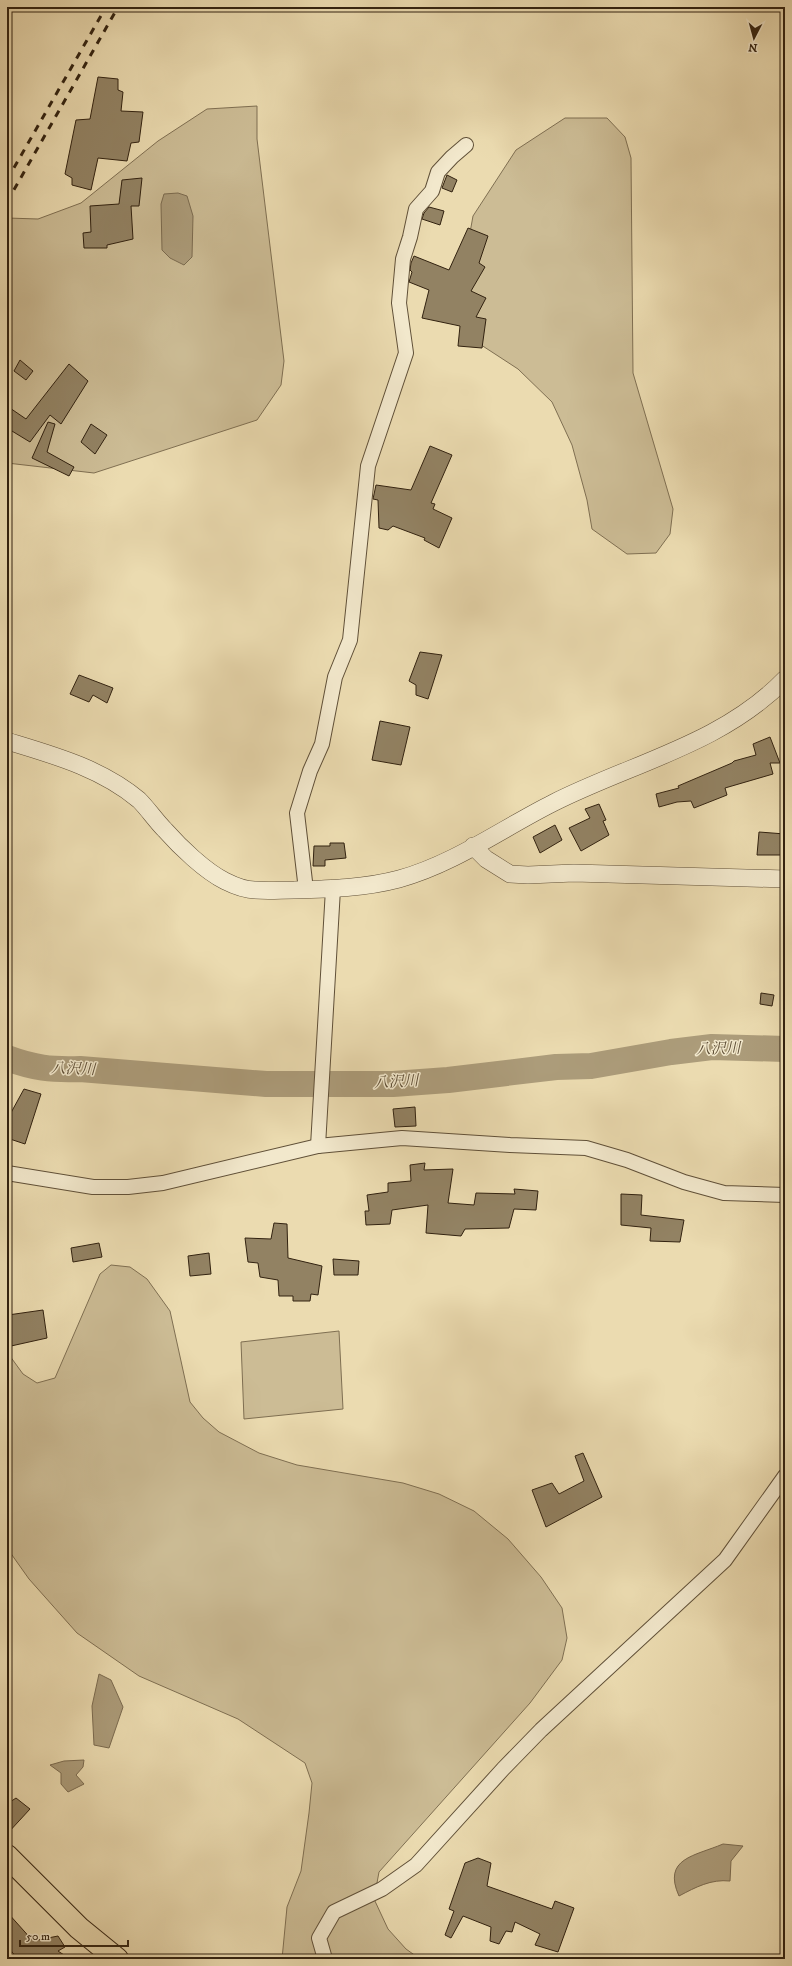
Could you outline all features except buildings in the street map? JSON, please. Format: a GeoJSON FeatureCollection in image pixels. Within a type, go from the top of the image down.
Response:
{"type":"FeatureCollection","features":[{"type":"Feature","properties":{"kind":"main road"},"geometry":{"type":"LineString","coordinates":[[7,1856],[79,1928],[117,1959]]}},
{"type":"Feature","properties":{"kind":"street"},"geometry":{"type":"LineString","coordinates":[[306,890],[297,813],[310,771],[322,744],[335,677],[350,640],[368,466],[406,353],[399,302],[403,260],[416,209],[432,191],[438,172],[452,156],[466,145]]}},
{"type":"Feature","properties":{"kind":"street"},"geometry":{"type":"LineString","coordinates":[[7,741],[69,760],[110,781],[139,801],[166,832],[200,863],[225,881],[252,890],[333,889],[368,886],[401,878],[443,862],[554,802],[617,773],[720,730],[743,714],[785,679]]}},
{"type":"Feature","properties":{"kind":"street"},"geometry":{"type":"LineString","coordinates":[[473,846],[486,859],[510,874],[528,875],[574,873],[785,879]]}},
{"type":"Feature","properties":{"kind":"street"},"geometry":{"type":"LineString","coordinates":[[318,1146],[333,889]]}},
{"type":"Feature","properties":{"kind":"street"},"geometry":{"type":"LineString","coordinates":[[7,1173],[93,1187],[128,1187],[163,1184],[318,1146],[402,1138],[586,1148],[627,1160],[684,1182],[724,1193],[785,1195]]}},
{"type":"Feature","properties":{"kind":"street"},"geometry":{"type":"LineString","coordinates":[[328,1959],[319,1938],[334,1912],[382,1888],[416,1864],[541,1730],[724,1560],[785,1476]]}},
{"type":"Feature","properties":{"kind":"shaded area"},"geometry":{"type":"Polygon","coordinates":[[[257,106],[257,139],[284,361],[281,385],[257,420],[94,473],[7,463],[7,218],[38,219],[81,203],[158,141],[207,109],[257,106]]]}},
{"type":"Feature","properties":{"kind":"shaded area"},"geometry":{"type":"Polygon","coordinates":[[[565,118],[607,118],[625,137],[631,158],[633,373],[673,509],[670,534],[656,553],[627,554],[592,529],[587,500],[572,445],[552,402],[518,369],[472,339],[462,277],[473,216],[516,150],[565,118]]]}},
{"type":"Feature","properties":{"kind":"shaded area"},"geometry":{"type":"Polygon","coordinates":[[[178,193],[187,196],[193,216],[192,257],[184,265],[170,258],[162,250],[161,204],[164,194],[178,193]]]}},
{"type":"Feature","properties":{"kind":"shaded area"},"geometry":{"type":"Polygon","coordinates":[[[111,1265],[130,1267],[147,1279],[170,1311],[190,1402],[203,1418],[219,1432],[259,1453],[297,1465],[403,1483],[439,1494],[474,1511],[508,1539],[541,1577],[562,1608],[567,1638],[562,1660],[530,1703],[379,1872],[374,1899],[388,1929],[406,1949],[420,1959],[282,1959],[287,1907],[301,1871],[309,1813],[312,1783],[305,1763],[238,1719],[139,1676],[77,1633],[29,1579],[7,1548],[7,1352],[23,1374],[37,1383],[55,1378],[100,1274],[111,1265]]]}},
{"type":"Feature","properties":{"kind":"shaded area"},"geometry":{"type":"Polygon","coordinates":[[[339,1331],[343,1409],[244,1419],[241,1342],[339,1331]]]}},
{"type":"Feature","properties":{"kind":"shaded area"},"geometry":{"type":"Polygon","coordinates":[[[99,1674],[111,1680],[123,1707],[109,1748],[94,1745],[92,1706],[99,1674]]]}},
{"type":"Feature","properties":{"kind":"shaded area"},"geometry":{"type":"Polygon","coordinates":[[[84,1760],[83,1767],[76,1775],[84,1784],[68,1792],[61,1784],[61,1773],[50,1765],[64,1761],[84,1760]]]}},
{"type":"Feature","properties":{"kind":"shaded area"},"geometry":{"type":"Polygon","coordinates":[[[723,1844],[743,1846],[731,1861],[730,1881],[710,1882],[679,1896],[675,1883],[675,1874],[678,1866],[684,1860],[692,1856],[723,1844]]]}},
{"type":"Feature","properties":{"kind":"waterway","name":"八沢川"},"geometry":{"type":"LineString","coordinates":[[7,1058],[26,1064],[51,1069],[80,1069],[266,1084],[393,1084],[448,1080],[556,1067],[591,1066],[671,1052],[712,1047],[785,1049]]}},
{"type":"Feature","properties":{"kind":"railway"},"geometry":{"type":"LineString","coordinates":[[7,180],[106,7]]}},
{"type":"Feature","properties":{"kind":"railway"},"geometry":{"type":"LineString","coordinates":[[7,202],[118,7]]}}]}
